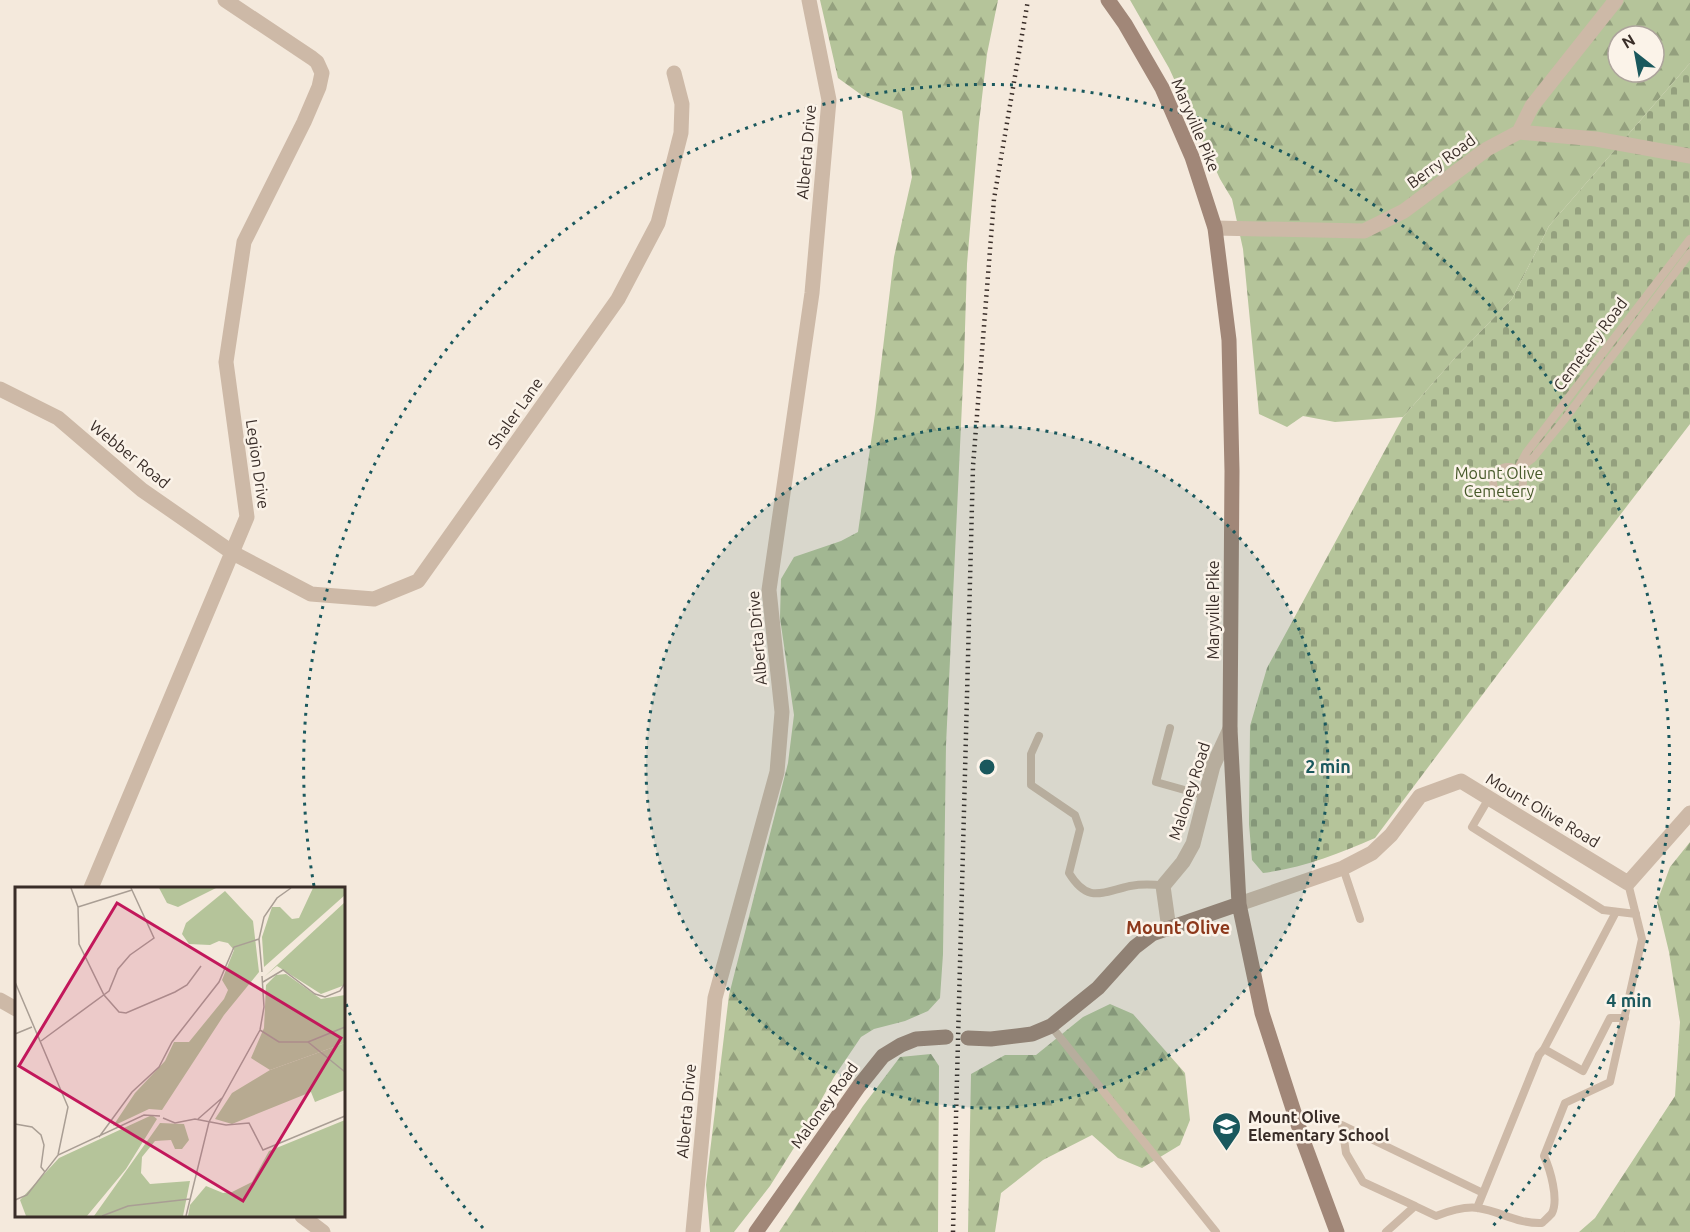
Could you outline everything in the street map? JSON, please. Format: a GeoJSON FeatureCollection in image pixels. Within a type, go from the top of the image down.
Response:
{"type":"FeatureCollection","features":[{"type":"Feature","properties":{"kind":"main road","name":"Maryville Pike"},"geometry":{"type":"LineString","coordinates":[[1108,0],[1125,24],[1162,88],[1192,157],[1215,228],[1228,340],[1232,471],[1230,729],[1239,904],[1262,1013],[1337,1232]]}},
{"type":"Feature","properties":{"kind":"main road"},"geometry":{"type":"LineString","coordinates":[[968,1038],[991,1039],[1032,1034],[1051,1026],[1098,988],[1135,947],[1152,934],[1239,904]]}},
{"type":"Feature","properties":{"kind":"main road","name":"Maloney Road"},"geometry":{"type":"LineString","coordinates":[[756,1232],[859,1086],[883,1056],[916,1039],[946,1037]]}},
{"type":"Feature","properties":{"kind":"street","name":"Legion Drive"},"geometry":{"type":"LineString","coordinates":[[91,887],[247,517],[226,362],[244,242],[304,122],[321,79],[320,69],[312,58],[225,0]]}},
{"type":"Feature","properties":{"kind":"street","name":"Alberta Drive"},"geometry":{"type":"LineString","coordinates":[[693,1232],[715,998],[778,762],[782,712],[770,590],[812,293],[829,100],[809,0]]}},
{"type":"Feature","properties":{"kind":"street"},"geometry":{"type":"LineString","coordinates":[[1616,0],[1532,106],[1519,132],[1596,139],[1690,156]]}},
{"type":"Feature","properties":{"kind":"street","name":"Shaler Lane"},"geometry":{"type":"LineString","coordinates":[[233,553],[311,594],[374,599],[418,581],[618,299],[658,224],[681,133],[682,104],[674,73]]}},
{"type":"Feature","properties":{"kind":"street","name":"Berry Road"},"geometry":{"type":"LineString","coordinates":[[1215,228],[1364,231],[1404,211],[1487,149],[1519,132]]}},
{"type":"Feature","properties":{"kind":"street","name":"Webber Road"},"geometry":{"type":"LineString","coordinates":[[0,389],[58,418],[142,490],[233,553]]}},
{"type":"Feature","properties":{"kind":"street","name":"Maloney Road"},"geometry":{"type":"LineString","coordinates":[[1164,886],[1183,862],[1193,844],[1213,766],[1230,729]]}},
{"type":"Feature","properties":{"kind":"street","name":"Mount Olive Road"},"geometry":{"type":"LineString","coordinates":[[1239,904],[1343,868],[1372,853],[1392,835],[1420,796],[1461,781],[1628,882]]}},
{"type":"Feature","properties":{"kind":"street"},"geometry":{"type":"LineString","coordinates":[[1628,882],[1690,813]]}},
{"type":"Feature","properties":{"kind":"street"},"geometry":{"type":"LineString","coordinates":[[1164,886],[1169,929]]}},
{"type":"Feature","properties":{"kind":"street"},"geometry":{"type":"LineString","coordinates":[[0,1000],[15,1008]]}},
{"type":"Feature","properties":{"kind":"street"},"geometry":{"type":"LineString","coordinates":[[304,1217],[323,1232]]}},
{"type":"Feature","properties":{"kind":"lane","name":"Cemetery Road"},"geometry":{"type":"LineString","coordinates":[[1690,238],[1526,453],[1517,470],[1533,458],[1558,427],[1690,253]]}},
{"type":"Feature","properties":{"kind":"lane"},"geometry":{"type":"LineString","coordinates":[[1170,728],[1156,782],[1206,796]]}},
{"type":"Feature","properties":{"kind":"lane"},"geometry":{"type":"LineString","coordinates":[[1039,736],[1031,754],[1031,784],[1075,815],[1080,829],[1069,873],[1075,883],[1089,893],[1100,895],[1145,884],[1164,886]]}},
{"type":"Feature","properties":{"kind":"lane"},"geometry":{"type":"LineString","coordinates":[[1489,798],[1472,827],[1603,910],[1636,914]]}},
{"type":"Feature","properties":{"kind":"lane"},"geometry":{"type":"LineString","coordinates":[[1343,868],[1360,919]]}},
{"type":"Feature","properties":{"kind":"lane"},"geometry":{"type":"LineString","coordinates":[[1483,1193],[1342,1125],[1346,1153],[1363,1182],[1436,1216],[1452,1210],[1477,1208],[1528,1224],[1542,1223],[1553,1212],[1554,1196],[1550,1169],[1544,1156],[1565,1103],[1610,1082],[1642,939],[1628,882]]}},
{"type":"Feature","properties":{"kind":"lane"},"geometry":{"type":"LineString","coordinates":[[1477,1208],[1539,1054],[1544,1049],[1616,912]]}},
{"type":"Feature","properties":{"kind":"lane"},"geometry":{"type":"LineString","coordinates":[[1544,1049],[1583,1071],[1610,1018],[1625,1018]]}},
{"type":"Feature","properties":{"kind":"lane"},"geometry":{"type":"LineString","coordinates":[[1051,1026],[1216,1232]]}},
{"type":"Feature","properties":{"kind":"lane"},"geometry":{"type":"LineString","coordinates":[[1386,1232],[1415,1206]]}},
{"type":"Feature","properties":{"kind":"green space"},"geometry":{"type":"Polygon","coordinates":[[[820,0],[998,0],[987,54],[967,264],[946,745],[943,954],[940,998],[928,1011],[905,1021],[874,1029],[861,1037],[834,1077],[770,1186],[734,1232],[710,1232],[706,1185],[729,995],[788,763],[794,715],[780,618],[781,579],[794,557],[841,541],[858,532],[894,257],[912,177],[902,111],[863,96],[838,78],[820,0]]]}},
{"type":"Feature","properties":{"kind":"green space"},"geometry":{"type":"Polygon","coordinates":[[[1130,0],[1690,0],[1690,63],[1549,226],[1512,299],[1454,359],[1403,417],[1335,422],[1303,416],[1287,427],[1259,414],[1243,249],[1232,199],[1220,179],[1169,68],[1130,0]]]}},
{"type":"Feature","properties":{"kind":"green space","name":"Mount Olive Cemetery"},"geometry":{"type":"Polygon","coordinates":[[[1690,63],[1690,424],[1375,838],[1320,860],[1263,873],[1252,860],[1249,824],[1250,726],[1267,668],[1403,417],[1454,359],[1512,299],[1549,226],[1690,63]]]}},
{"type":"Feature","properties":{"kind":"green space"},"geometry":{"type":"Polygon","coordinates":[[[1690,842],[1690,1232],[1579,1232],[1595,1218],[1675,1096],[1680,1022],[1669,952],[1657,902],[1670,867],[1690,842]]]}},
{"type":"Feature","properties":{"kind":"green space"},"geometry":{"type":"Polygon","coordinates":[[[1110,1004],[1133,1014],[1185,1073],[1190,1120],[1180,1145],[1142,1168],[1118,1158],[1092,1135],[1043,1160],[1001,1193],[995,1232],[968,1232],[971,1074],[1005,1055],[1036,1055],[1083,1017],[1110,1004]]]}},
{"type":"Feature","properties":{"kind":"green space"},"geometry":{"type":"Polygon","coordinates":[[[931,1054],[939,1066],[938,1232],[779,1232],[863,1106],[900,1057],[931,1054]]]}},
{"type":"Feature","properties":{"kind":"railway"},"geometry":{"type":"LineString","coordinates":[[953,1232],[973,466],[994,199],[1028,0]]}},
{"type":"Feature","properties":{"kind":"place","name":"Mount Olive Elementary School"},"geometry":{"type":"Point","coordinates":[1227,1152]}},
{"type":"Feature","properties":{"kind":"district","name":"Mount Olive"},"geometry":{"type":"Point","coordinates":[1178,927]}}]}
